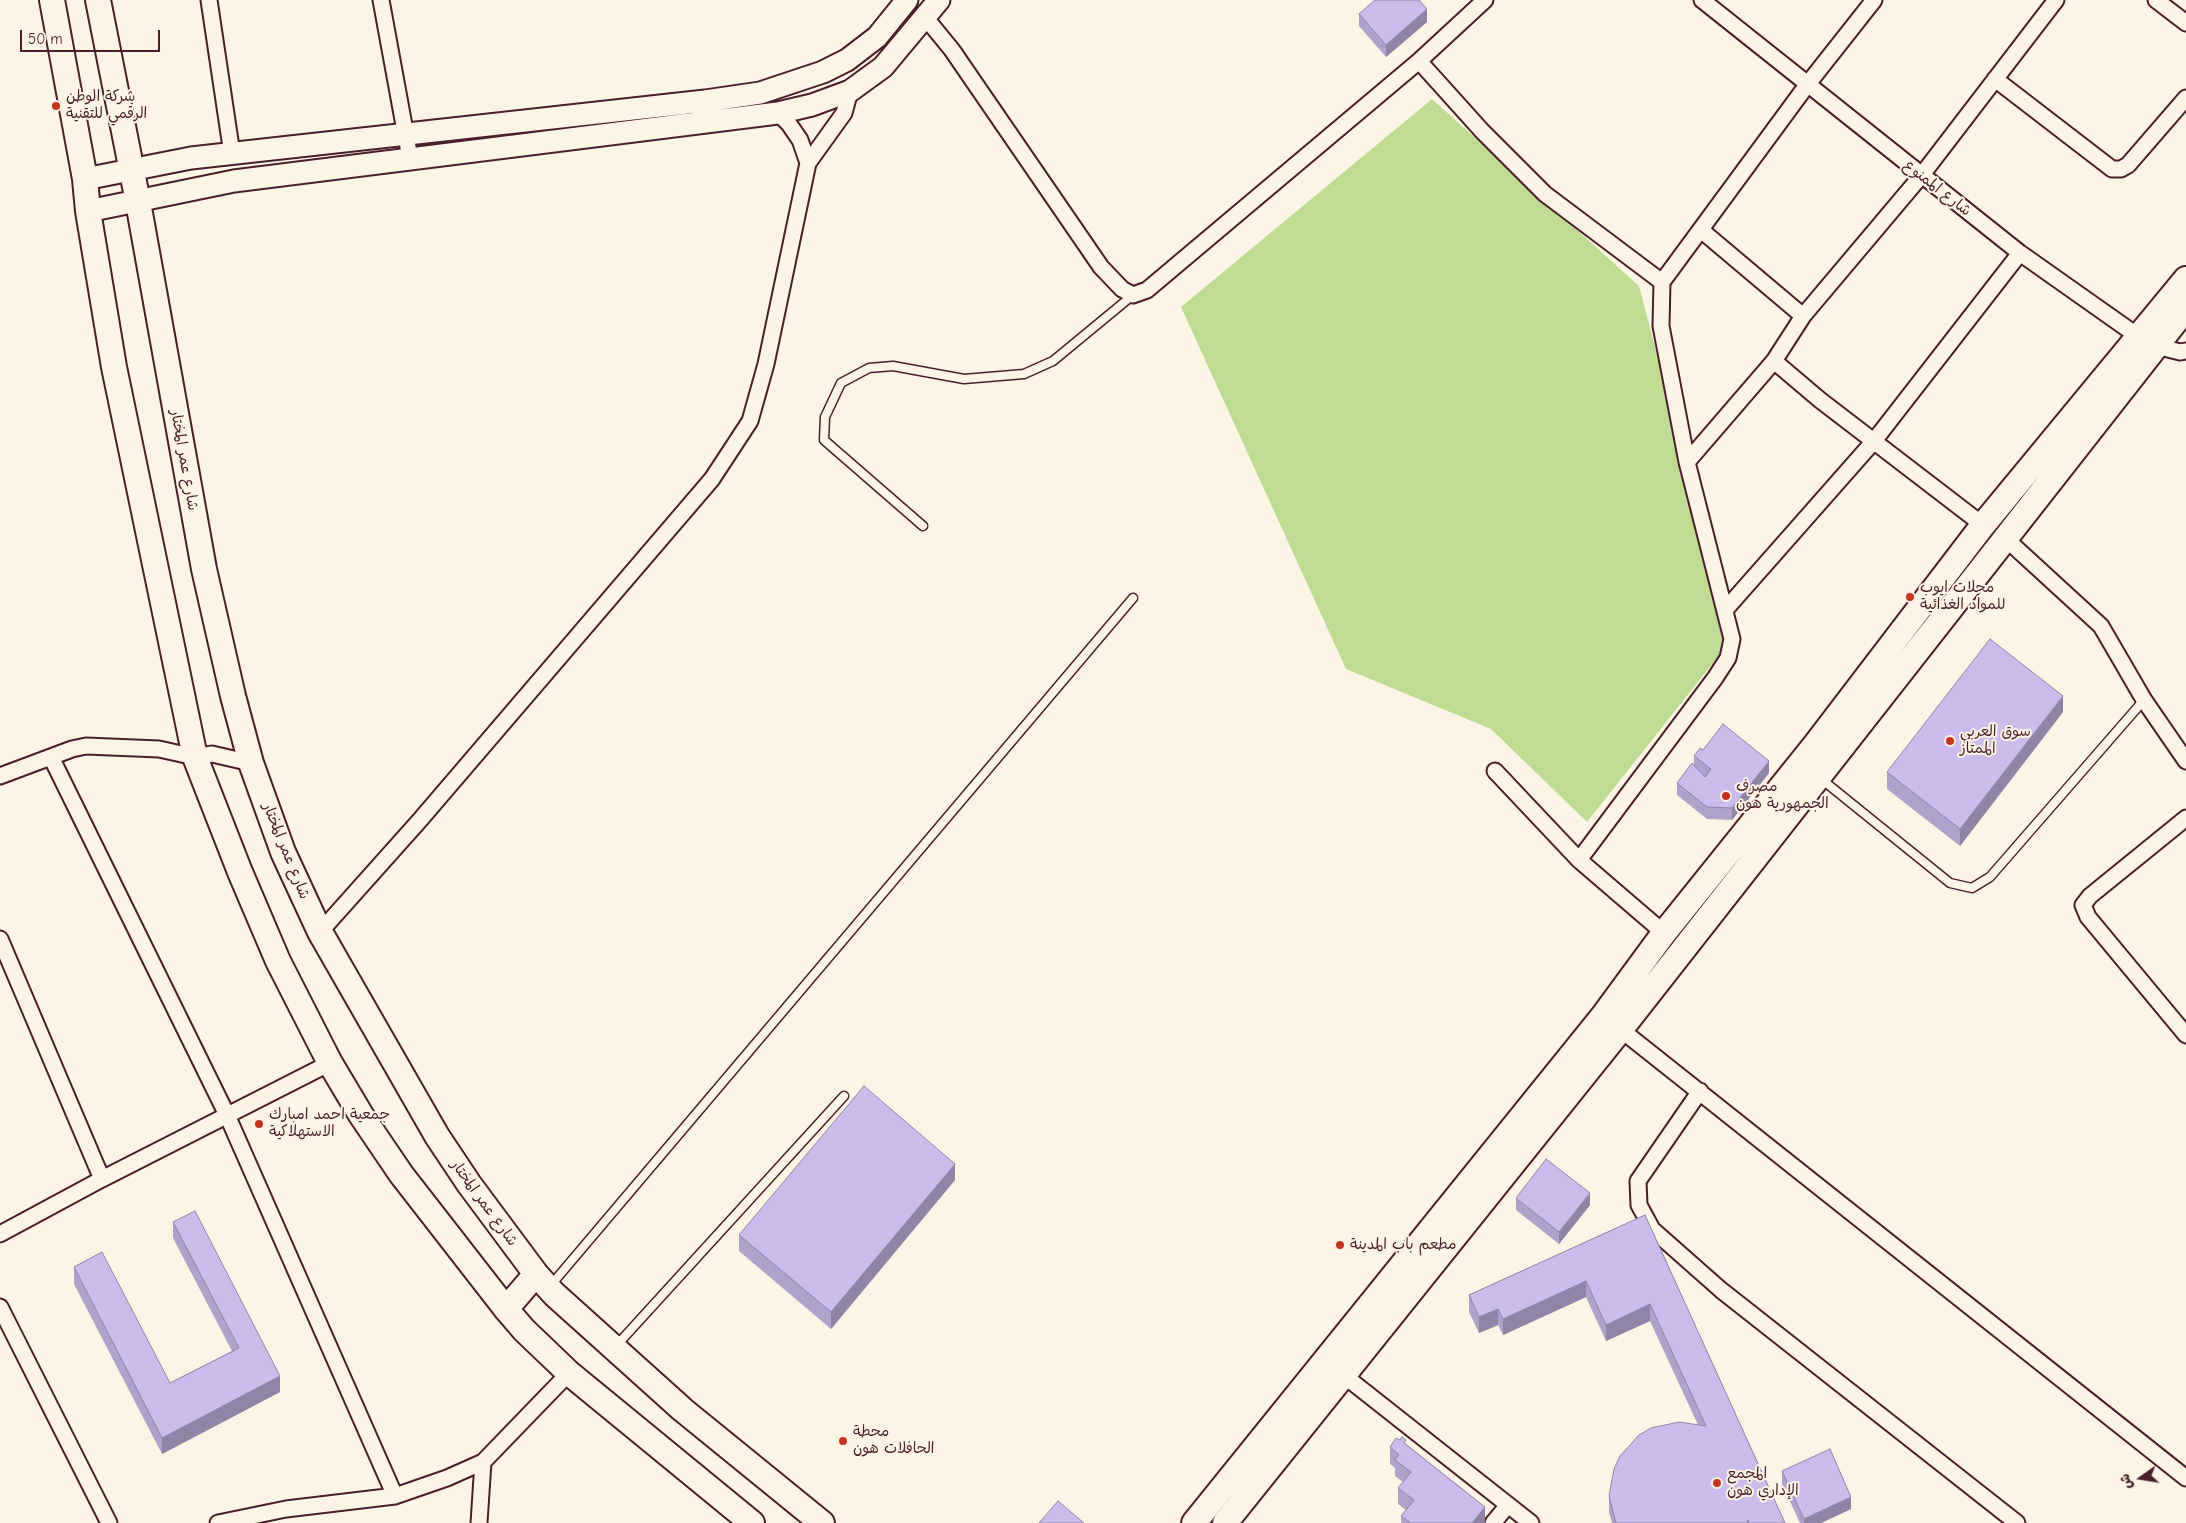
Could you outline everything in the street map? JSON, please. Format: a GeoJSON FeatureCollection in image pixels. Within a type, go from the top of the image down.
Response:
{"type":"FeatureCollection","features":[{"type":"Feature","properties":{"kind":"main road"},"geometry":{"type":"LineString","coordinates":[[52,0],[85,178],[88,211],[114,367],[195,757],[274,952],[330,1063],[361,1115],[401,1174],[506,1309],[524,1330],[569,1373],[752,1523]]}},
{"type":"Feature","properties":{"kind":"main road","name":"شارع عمر المختار"},"geometry":{"type":"LineString","coordinates":[[98,0],[138,202],[204,569],[233,696],[251,763],[284,852],[320,932],[437,1136],[469,1184],[542,1281],[683,1410],[822,1523]]}},
{"type":"Feature","properties":{"kind":"main road"},"geometry":{"type":"LineString","coordinates":[[1194,1523],[1241,1463],[1325,1364],[1395,1272],[1612,1022],[1793,808],[2005,538],[2147,342],[2186,279]]}},
{"type":"Feature","properties":{"kind":"main road"},"geometry":{"type":"LineString","coordinates":[[1225,1523],[1345,1375],[1612,1022],[1664,933],[1815,745],[1983,525],[2147,342],[2186,308]]}},
{"type":"Feature","properties":{"kind":"main road"},"geometry":{"type":"LineString","coordinates":[[1774,795],[1793,808]]}},
{"type":"Feature","properties":{"kind":"main road"},"geometry":{"type":"LineString","coordinates":[[506,1309],[542,1281]]}},
{"type":"Feature","properties":{"kind":"street"},"geometry":{"type":"LineString","coordinates":[[209,0],[232,154]]}},
{"type":"Feature","properties":{"kind":"street"},"geometry":{"type":"LineString","coordinates":[[381,0],[410,158]]}},
{"type":"Feature","properties":{"kind":"street"},"geometry":{"type":"LineString","coordinates":[[85,178],[232,154],[406,136],[760,93],[823,72],[847,60],[877,37],[907,0]]}},
{"type":"Feature","properties":{"kind":"street"},"geometry":{"type":"LineString","coordinates":[[88,211],[234,181],[778,113],[812,105],[850,91],[895,55],[939,0]]}},
{"type":"Feature","properties":{"kind":"street"},"geometry":{"type":"LineString","coordinates":[[925,17],[952,50],[1101,267],[1122,289],[1132,295],[1147,290],[1419,61],[1485,0]]}},
{"type":"Feature","properties":{"kind":"street","name":"شارع الممنوع"},"geometry":{"type":"LineString","coordinates":[[1702,0],[2020,253],[2147,342],[2180,352],[2186,350]]}},
{"type":"Feature","properties":{"kind":"street"},"geometry":{"type":"LineString","coordinates":[[1579,860],[1728,658],[1732,639],[1687,462],[1662,326],[1662,282],[1807,85],[1874,0]]}},
{"type":"Feature","properties":{"kind":"street"},"geometry":{"type":"LineString","coordinates":[[1687,462],[1774,361],[1803,316],[1921,176],[2056,0]]}},
{"type":"Feature","properties":{"kind":"street"},"geometry":{"type":"LineString","coordinates":[[2156,0],[2186,23]]}},
{"type":"Feature","properties":{"kind":"street"},"geometry":{"type":"LineString","coordinates":[[1419,61],[1482,131],[1545,194],[1662,282]]}},
{"type":"Feature","properties":{"kind":"street"},"geometry":{"type":"LineString","coordinates":[[1995,79],[2112,170],[2121,169],[2128,165],[2186,98]]}},
{"type":"Feature","properties":{"kind":"street"},"geometry":{"type":"LineString","coordinates":[[320,932],[414,826],[712,479],[750,421],[766,364],[808,163],[844,113],[850,91]]}},
{"type":"Feature","properties":{"kind":"street"},"geometry":{"type":"LineString","coordinates":[[778,113],[790,124],[800,140],[808,163]]}},
{"type":"Feature","properties":{"kind":"street"},"geometry":{"type":"LineString","coordinates":[[1701,230],[1803,316]]}},
{"type":"Feature","properties":{"kind":"street"},"geometry":{"type":"LineString","coordinates":[[1725,610],[1874,441],[2020,253]]}},
{"type":"Feature","properties":{"kind":"street"},"geometry":{"type":"LineString","coordinates":[[1774,361],[1983,525]]}},
{"type":"Feature","properties":{"kind":"street"},"geometry":{"type":"LineString","coordinates":[[2005,538],[2102,626],[2144,700],[2186,761]]}},
{"type":"Feature","properties":{"kind":"street"},"geometry":{"type":"LineString","coordinates":[[0,776],[72,749],[102,746],[159,749],[195,757],[212,754],[251,763]]}},
{"type":"Feature","properties":{"kind":"street"},"geometry":{"type":"LineString","coordinates":[[51,757],[227,1115],[395,1496]]}},
{"type":"Feature","properties":{"kind":"street"},"geometry":{"type":"LineString","coordinates":[[1495,772],[1579,860],[1664,933]]}},
{"type":"Feature","properties":{"kind":"street"},"geometry":{"type":"LineString","coordinates":[[2186,818],[2090,896],[2083,905],[2088,917],[2186,1034]]}},
{"type":"Feature","properties":{"kind":"street"},"geometry":{"type":"LineString","coordinates":[[0,939],[102,1179]]}},
{"type":"Feature","properties":{"kind":"street"},"geometry":{"type":"LineString","coordinates":[[1612,1022],[2186,1478]]}},
{"type":"Feature","properties":{"kind":"street"},"geometry":{"type":"LineString","coordinates":[[0,1234],[102,1179],[330,1063]]}},
{"type":"Feature","properties":{"kind":"street"},"geometry":{"type":"LineString","coordinates":[[1700,1091],[1638,1180],[1639,1205],[1652,1229],[1721,1290],[2018,1523]]}},
{"type":"Feature","properties":{"kind":"street"},"geometry":{"type":"LineString","coordinates":[[0,1307],[109,1523]]}},
{"type":"Feature","properties":{"kind":"street"},"geometry":{"type":"LineString","coordinates":[[1325,1364],[1345,1375],[1532,1523]]}},
{"type":"Feature","properties":{"kind":"street"},"geometry":{"type":"LineString","coordinates":[[218,1523],[286,1509],[395,1496],[446,1478],[483,1462],[569,1373]]}},
{"type":"Feature","properties":{"kind":"street"},"geometry":{"type":"LineString","coordinates":[[479,1523],[483,1462]]}},
{"type":"Feature","properties":{"kind":"street"},"geometry":{"type":"LineString","coordinates":[[1493,1523],[1508,1505]]}},
{"type":"Feature","properties":{"kind":"lane"},"geometry":{"type":"LineString","coordinates":[[923,526],[824,440],[825,417],[841,383],[869,368],[892,366],[964,379],[1024,374],[1053,361],[1132,295]]}},
{"type":"Feature","properties":{"kind":"lane"},"geometry":{"type":"LineString","coordinates":[[542,1281],[1133,598]]}},
{"type":"Feature","properties":{"kind":"lane"},"geometry":{"type":"LineString","coordinates":[[1818,776],[1950,883],[1972,888],[1990,877],[2144,700]]}},
{"type":"Feature","properties":{"kind":"lane"},"geometry":{"type":"LineString","coordinates":[[614,1348],[844,1096]]}},
{"type":"Feature","properties":{"kind":"green space"},"geometry":{"type":"Polygon","coordinates":[[[1432,99],[1639,286],[1732,639],[1587,822],[1491,729],[1346,669],[1181,307],[1432,99]]]}},
{"type":"Feature","properties":{"kind":"building"},"geometry":{"type":"Polygon","coordinates":[[[1375,0],[1419,0],[1427,9],[1386,45],[1359,14],[1375,0]]]}},
{"type":"Feature","properties":{"kind":"building"},"geometry":{"type":"Polygon","coordinates":[[[1990,639],[2063,696],[1960,829],[1887,772],[1990,639]]]}},
{"type":"Feature","properties":{"kind":"building"},"geometry":{"type":"Polygon","coordinates":[[[1723,724],[1769,761],[1732,808],[1707,807],[1677,783],[1692,763],[1705,777],[1711,769],[1694,756],[1700,748],[1703,750],[1723,724]]]}},
{"type":"Feature","properties":{"kind":"building"},"geometry":{"type":"Polygon","coordinates":[[[864,1086],[955,1164],[831,1312],[739,1235],[864,1086]]]}},
{"type":"Feature","properties":{"kind":"building"},"geometry":{"type":"Polygon","coordinates":[[[1546,1159],[1590,1193],[1559,1232],[1516,1198],[1546,1159]]]}},
{"type":"Feature","properties":{"kind":"building"},"geometry":{"type":"Polygon","coordinates":[[[195,1211],[280,1376],[162,1438],[74,1267],[102,1252],[170,1383],[239,1348],[173,1222],[195,1211]]]}},
{"type":"Feature","properties":{"kind":"building"},"geometry":{"type":"Polygon","coordinates":[[[1645,1215],[1785,1523],[1749,1523],[1748,1520],[1746,1523],[1616,1523],[1609,1496],[1614,1469],[1620,1456],[1639,1435],[1651,1428],[1679,1422],[1706,1426],[1650,1304],[1606,1325],[1586,1281],[1503,1319],[1498,1309],[1479,1317],[1469,1295],[1645,1215]]]}},
{"type":"Feature","properties":{"kind":"building"},"geometry":{"type":"Polygon","coordinates":[[[1402,1437],[1406,1440],[1404,1443],[1485,1507],[1472,1523],[1411,1523],[1401,1516],[1414,1500],[1398,1488],[1411,1472],[1395,1460],[1399,1455],[1390,1447],[1396,1438],[1400,1440],[1402,1437]]]}},
{"type":"Feature","properties":{"kind":"building"},"geometry":{"type":"Polygon","coordinates":[[[1830,1449],[1851,1497],[1804,1519],[1782,1471],[1830,1449]]]}},
{"type":"Feature","properties":{"kind":"building"},"geometry":{"type":"Polygon","coordinates":[[[1058,1501],[1084,1523],[1039,1523],[1058,1501]]]}},
{"type":"Feature","properties":{"kind":"place","name":"شركة الوطن الرقمي للتقنية"},"geometry":{"type":"Point","coordinates":[56,106]}},
{"type":"Feature","properties":{"kind":"place","name":"محلات ايوب للمواد الغذائية"},"geometry":{"type":"Point","coordinates":[1910,597]}},
{"type":"Feature","properties":{"kind":"place","name":"سوق العربي الممتاز"},"geometry":{"type":"Point","coordinates":[1950,741]}},
{"type":"Feature","properties":{"kind":"place","name":"مصرف الجمهورية هون"},"geometry":{"type":"Point","coordinates":[1726,796]}},
{"type":"Feature","properties":{"kind":"place","name":"جمعية احمد امبارك الاستهلاكية"},"geometry":{"type":"Point","coordinates":[259,1124]}},
{"type":"Feature","properties":{"kind":"place","name":"مطعم باب المدينة"},"geometry":{"type":"Point","coordinates":[1340,1245]}},
{"type":"Feature","properties":{"kind":"place","name":"محطة الحافلات هون"},"geometry":{"type":"Point","coordinates":[843,1441]}},
{"type":"Feature","properties":{"kind":"place","name":"المجمع الإداري هون"},"geometry":{"type":"Point","coordinates":[1717,1483]}}]}
